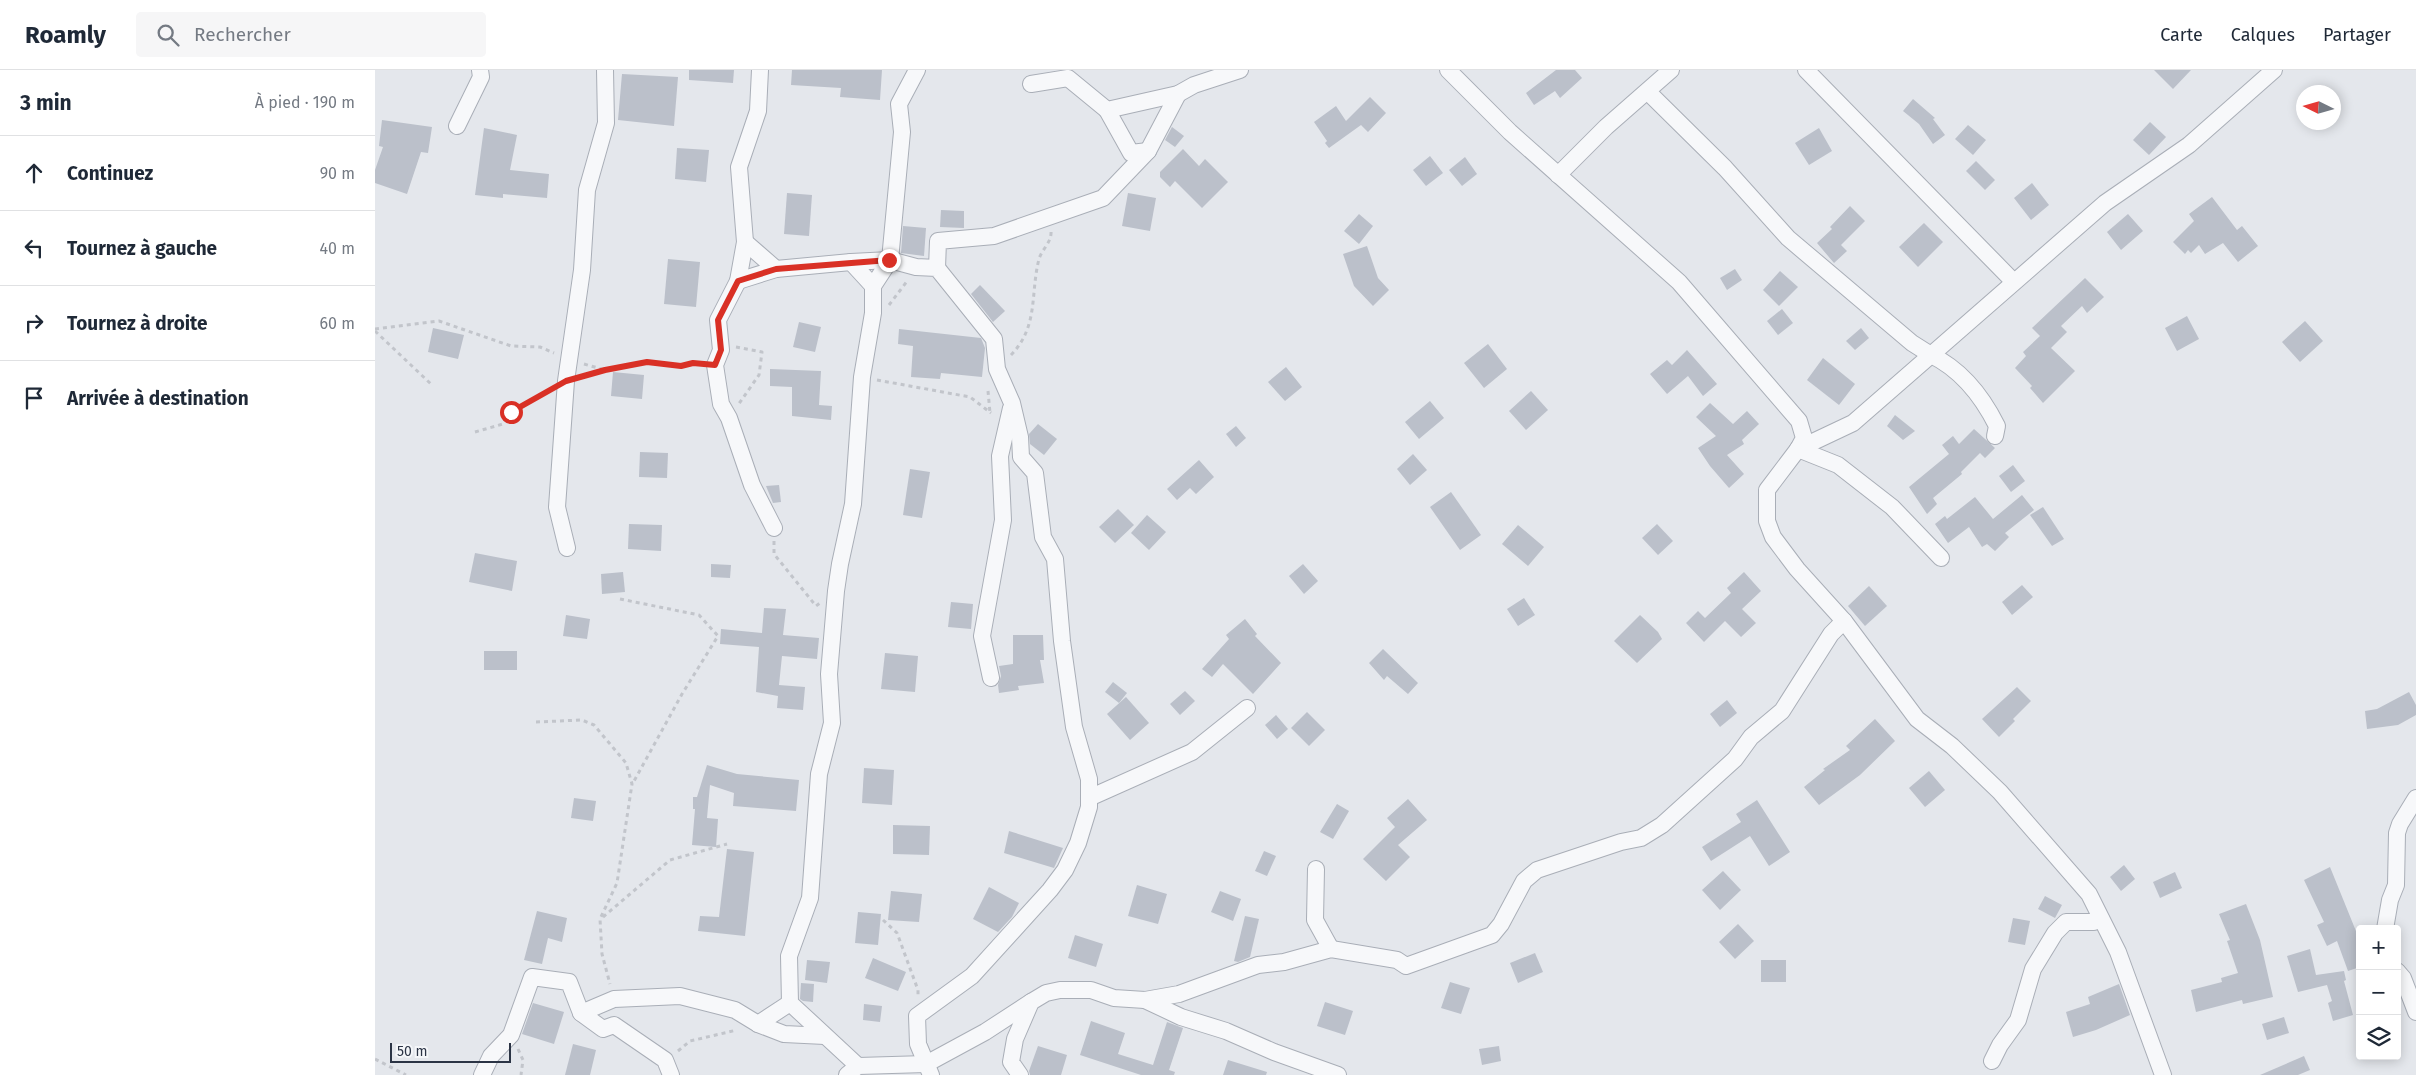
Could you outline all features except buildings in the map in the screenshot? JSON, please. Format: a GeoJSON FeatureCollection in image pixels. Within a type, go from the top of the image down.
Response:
{"type":"FeatureCollection","features":[{"type":"Feature","properties":{"kind":"street"},"geometry":{"type":"LineString","coordinates":[[457,126],[481,77],[480,70]]}},
{"type":"Feature","properties":{"kind":"street"},"geometry":{"type":"LineString","coordinates":[[567,548],[557,507],[566,381],[582,270],[587,190],[606,123],[605,70]]}},
{"type":"Feature","properties":{"kind":"street"},"geometry":{"type":"LineString","coordinates":[[760,70],[758,111],[739,167],[745,242],[738,281],[718,320],[718,357],[721,404],[729,418],[752,485],[774,528]]}},
{"type":"Feature","properties":{"kind":"street"},"geometry":{"type":"LineString","coordinates":[[917,70],[899,104],[902,132],[889,260],[873,286],[873,314],[862,377],[853,504],[836,591],[829,674],[832,722],[819,774],[810,898],[789,956],[790,1003],[825,1036],[853,1070],[929,1070],[1031,1002],[1047,993],[1060,990],[1091,990],[1114,998],[1145,1000],[1179,994],[1258,965],[1284,962],[1331,949],[1397,960],[1406,966],[1492,936],[1501,924],[1524,881],[1537,870],[1621,842],[1641,838],[1662,825],[1729,764],[1751,738],[1782,711],[1831,634],[1843,621]]}},
{"type":"Feature","properties":{"kind":"street"},"geometry":{"type":"LineString","coordinates":[[1107,110],[1178,94],[1194,85],[1239,70]]}},
{"type":"Feature","properties":{"kind":"street"},"geometry":{"type":"LineString","coordinates":[[1448,70],[1473,97],[1679,282],[1799,421],[1803,438],[1798,449],[1767,490],[1767,520],[1773,537],[1843,621],[1917,719],[1952,746],[2000,792],[2084,889],[2101,919],[2134,992],[2163,1075]]}},
{"type":"Feature","properties":{"kind":"street"},"geometry":{"type":"LineString","coordinates":[[1558,175],[1606,127],[1671,70]]}},
{"type":"Feature","properties":{"kind":"street"},"geometry":{"type":"LineString","coordinates":[[1806,70],[2013,281]]}},
{"type":"Feature","properties":{"kind":"street"},"geometry":{"type":"LineString","coordinates":[[1798,449],[1853,423],[2013,281],[2105,203],[2189,144],[2274,70]]}},
{"type":"Feature","properties":{"kind":"street"},"geometry":{"type":"LineString","coordinates":[[1031,84],[1068,78],[1107,110],[1131,153],[1128,173]]}},
{"type":"Feature","properties":{"kind":"street"},"geometry":{"type":"LineString","coordinates":[[1648,92],[1725,168],[1788,238],[1912,343],[1947,362],[1976,393],[1997,426],[1995,436]]}},
{"type":"Feature","properties":{"kind":"street"},"geometry":{"type":"LineString","coordinates":[[929,1070],[918,1044],[917,1016],[971,976],[1050,890],[1065,870],[1078,843],[1089,807],[1089,779],[1074,727],[1062,642],[1055,559],[1043,537],[1035,473],[1021,457],[1020,437],[1012,403],[997,369],[994,339],[937,268],[938,241],[995,236],[1103,198],[1148,152],[1178,94]]}},
{"type":"Feature","properties":{"kind":"street"},"geometry":{"type":"LineString","coordinates":[[1131,153],[1148,152]]}},
{"type":"Feature","properties":{"kind":"street"},"geometry":{"type":"LineString","coordinates":[[745,242],[776,269]]}},
{"type":"Feature","properties":{"kind":"street"},"geometry":{"type":"LineString","coordinates":[[738,281],[776,269],[851,262],[889,260],[916,267],[937,268]]}},
{"type":"Feature","properties":{"kind":"street"},"geometry":{"type":"LineString","coordinates":[[851,262],[873,286]]}},
{"type":"Feature","properties":{"kind":"street"},"geometry":{"type":"LineString","coordinates":[[991,678],[982,636],[1003,520],[1000,456],[1012,403]]}},
{"type":"Feature","properties":{"kind":"street"},"geometry":{"type":"LineString","coordinates":[[1798,449],[1838,465],[1892,507],[1941,558]]}},
{"type":"Feature","properties":{"kind":"street"},"geometry":{"type":"LineString","coordinates":[[1089,798],[1192,752],[1247,708]]}},
{"type":"Feature","properties":{"kind":"street"},"geometry":{"type":"LineString","coordinates":[[2386,925],[2390,900],[2396,885],[2397,833],[2400,824],[2416,798]]}},
{"type":"Feature","properties":{"kind":"street"},"geometry":{"type":"LineString","coordinates":[[1316,869],[1315,920],[1331,949]]}},
{"type":"Feature","properties":{"kind":"street"},"geometry":{"type":"LineString","coordinates":[[1992,1061],[2000,1045],[2018,1020],[2033,969],[2055,933],[2066,922],[2094,922],[2101,919]]}},
{"type":"Feature","properties":{"kind":"street"},"geometry":{"type":"LineString","coordinates":[[2401,976],[2416,1012]]}},
{"type":"Feature","properties":{"kind":"street"},"geometry":{"type":"LineString","coordinates":[[482,1075],[491,1056],[511,1035],[532,977],[569,982],[581,1013],[603,1030],[614,1025]]}},
{"type":"Feature","properties":{"kind":"street"},"geometry":{"type":"LineString","coordinates":[[581,1013],[614,999],[680,996],[735,1010],[758,1024],[785,1034],[825,1036]]}},
{"type":"Feature","properties":{"kind":"street"},"geometry":{"type":"LineString","coordinates":[[614,999],[614,1025]]}},
{"type":"Feature","properties":{"kind":"street"},"geometry":{"type":"LineString","coordinates":[[1145,1000],[1181,1017],[1226,1031],[1274,1052],[1338,1075]]}},
{"type":"Feature","properties":{"kind":"street"},"geometry":{"type":"LineString","coordinates":[[1020,1075],[1011,1062],[1015,1039],[1031,1002]]}},
{"type":"Feature","properties":{"kind":"street"},"geometry":{"type":"LineString","coordinates":[[758,1024],[790,1003]]}},
{"type":"Feature","properties":{"kind":"street"},"geometry":{"type":"LineString","coordinates":[[614,1025],[668,1068]]}},
{"type":"Feature","properties":{"kind":"path"},"geometry":{"type":"LineString","coordinates":[[997,369],[1023,342],[1031,318],[1039,258],[1052,238],[1050,216]]}},
{"type":"Feature","properties":{"kind":"path"},"geometry":{"type":"LineString","coordinates":[[873,314],[891,304],[916,267]]}},
{"type":"Feature","properties":{"kind":"path"},"geometry":{"type":"LineString","coordinates":[[375,330],[439,321],[511,346],[540,347],[570,360],[605,370]]}},
{"type":"Feature","properties":{"kind":"path"},"geometry":{"type":"LineString","coordinates":[[375,330],[432,386]]}},
{"type":"Feature","properties":{"kind":"path"},"geometry":{"type":"LineString","coordinates":[[475,432],[503,424],[511,412],[566,381],[605,370],[647,362],[681,366],[718,357],[731,346],[762,352],[759,375],[729,418]]}},
{"type":"Feature","properties":{"kind":"path"},"geometry":{"type":"LineString","coordinates":[[862,377],[970,396],[1006,427]]}},
{"type":"Feature","properties":{"kind":"path"},"geometry":{"type":"LineString","coordinates":[[774,528],[774,554],[816,606],[836,591]]}},
{"type":"Feature","properties":{"kind":"path"},"geometry":{"type":"LineString","coordinates":[[614,999],[602,954],[600,919],[617,883],[632,784],[682,694],[718,636],[699,615],[620,599]]}},
{"type":"Feature","properties":{"kind":"path"},"geometry":{"type":"LineString","coordinates":[[536,722],[582,720],[594,725],[626,763],[632,784]]}},
{"type":"Feature","properties":{"kind":"path"},"geometry":{"type":"LineString","coordinates":[[600,919],[670,860],[727,844]]}},
{"type":"Feature","properties":{"kind":"path"},"geometry":{"type":"LineString","coordinates":[[883,920],[897,933],[918,990],[917,1016]]}},
{"type":"Feature","properties":{"kind":"path"},"geometry":{"type":"LineString","coordinates":[[668,1068],[691,1041],[758,1024]]}},
{"type":"Feature","properties":{"kind":"path"},"geometry":{"type":"LineString","coordinates":[[511,1035],[523,1060],[521,1075]]}},
{"type":"Feature","properties":{"kind":"path"},"geometry":{"type":"LineString","coordinates":[[375,1059],[406,1075]]}},
{"type":"Feature","properties":{"kind":"route"},"geometry":{"type":"LineString","coordinates":[[511,412],[566,381],[605,370],[647,362],[681,366],[693,363],[715,365],[721,350],[718,320],[738,281],[776,269],[889,260]]}}]}
